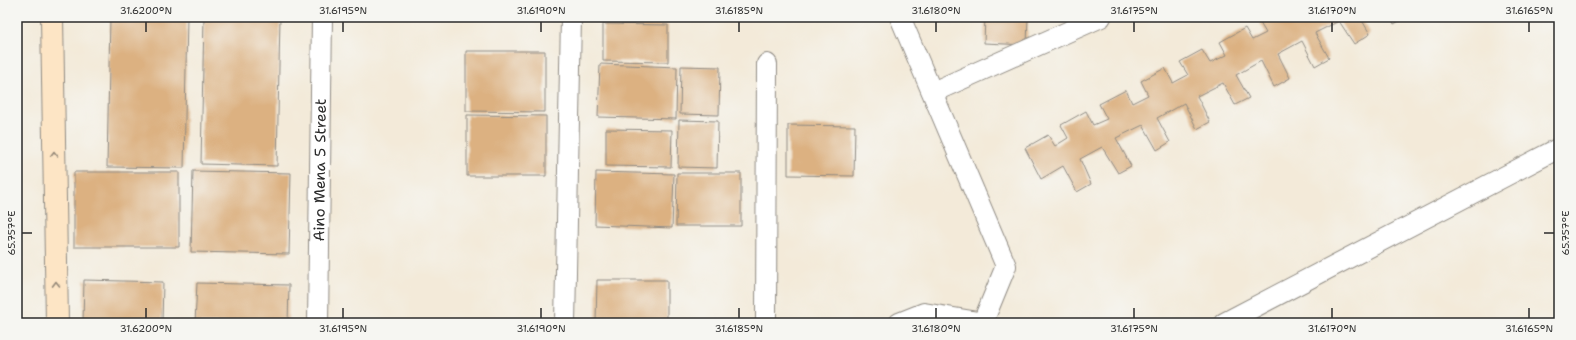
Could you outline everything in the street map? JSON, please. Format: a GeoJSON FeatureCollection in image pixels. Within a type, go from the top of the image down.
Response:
{"type":"FeatureCollection","features":[{"type":"Feature","properties":{"kind":"street"},"geometry":{"type":"LineString","coordinates":[[52,17],[57,323]]}},
{"type":"Feature","properties":{"kind":"street","name":"Aino Mena 5 Street"},"geometry":{"type":"LineString","coordinates":[[318,323],[322,17]]}},
{"type":"Feature","properties":{"kind":"street"},"geometry":{"type":"LineString","coordinates":[[566,323],[571,17]]}},
{"type":"Feature","properties":{"kind":"street"},"geometry":{"type":"LineString","coordinates":[[899,323],[924,313],[983,322],[1006,266],[900,17]]}},
{"type":"Feature","properties":{"kind":"street"},"geometry":{"type":"LineString","coordinates":[[933,92],[1101,17]]}},
{"type":"Feature","properties":{"kind":"street"},"geometry":{"type":"LineString","coordinates":[[766,323],[767,64]]}},
{"type":"Feature","properties":{"kind":"street"},"geometry":{"type":"LineString","coordinates":[[1224,323],[1559,148]]}},
{"type":"Feature","properties":{"kind":"building"},"geometry":{"type":"Polygon","coordinates":[[[110,17],[187,17],[184,168],[107,167],[110,17]]]}},
{"type":"Feature","properties":{"kind":"building"},"geometry":{"type":"Polygon","coordinates":[[[204,17],[280,17],[277,166],[201,164],[204,17]]]}},
{"type":"Feature","properties":{"kind":"building"},"geometry":{"type":"Polygon","coordinates":[[[985,17],[1028,17],[1027,45],[984,43],[985,17]]]}},
{"type":"Feature","properties":{"kind":"building"},"geometry":{"type":"Polygon","coordinates":[[[1270,17],[1290,17],[1292,20],[1298,17],[1360,17],[1370,34],[1354,44],[1339,21],[1315,33],[1329,58],[1315,66],[1302,41],[1278,54],[1290,78],[1274,87],[1261,61],[1236,75],[1249,98],[1235,105],[1223,83],[1197,96],[1210,122],[1197,129],[1184,103],[1157,118],[1170,142],[1157,150],[1143,125],[1116,138],[1131,166],[1118,173],[1102,147],[1080,159],[1091,184],[1077,192],[1063,166],[1041,179],[1025,148],[1048,135],[1055,146],[1068,138],[1061,125],[1086,111],[1093,125],[1107,119],[1099,104],[1126,90],[1132,103],[1148,95],[1141,81],[1165,68],[1173,83],[1188,75],[1180,62],[1202,50],[1210,63],[1227,55],[1220,42],[1245,28],[1252,40],[1266,33],[1260,23],[1270,17]]]}},
{"type":"Feature","properties":{"kind":"building"},"geometry":{"type":"Polygon","coordinates":[[[1391,17],[1407,17],[1394,24],[1391,17]]]}},
{"type":"Feature","properties":{"kind":"building"},"geometry":{"type":"Polygon","coordinates":[[[603,24],[668,25],[668,62],[603,61],[603,24]]]}},
{"type":"Feature","properties":{"kind":"building"},"geometry":{"type":"Polygon","coordinates":[[[466,51],[545,51],[545,112],[466,111],[466,51]]]}},
{"type":"Feature","properties":{"kind":"building"},"geometry":{"type":"Polygon","coordinates":[[[600,64],[677,67],[676,119],[598,117],[600,64]]]}},
{"type":"Feature","properties":{"kind":"building"},"geometry":{"type":"Polygon","coordinates":[[[681,66],[720,67],[719,115],[680,114],[681,66]]]}},
{"type":"Feature","properties":{"kind":"building"},"geometry":{"type":"Polygon","coordinates":[[[467,115],[546,116],[546,176],[467,176],[467,115]]]}},
{"type":"Feature","properties":{"kind":"building"},"geometry":{"type":"Polygon","coordinates":[[[679,120],[718,121],[717,168],[678,167],[679,120]]]}},
{"type":"Feature","properties":{"kind":"building"},"geometry":{"type":"Polygon","coordinates":[[[788,125],[855,126],[854,176],[788,175],[788,125]]]}},
{"type":"Feature","properties":{"kind":"building"},"geometry":{"type":"Polygon","coordinates":[[[606,129],[672,130],[671,167],[606,166],[606,129]]]}},
{"type":"Feature","properties":{"kind":"building"},"geometry":{"type":"Polygon","coordinates":[[[193,171],[291,173],[289,254],[191,252],[193,171]]]}},
{"type":"Feature","properties":{"kind":"building"},"geometry":{"type":"Polygon","coordinates":[[[74,172],[179,172],[179,247],[74,247],[74,172]]]}},
{"type":"Feature","properties":{"kind":"building"},"geometry":{"type":"Polygon","coordinates":[[[596,172],[674,174],[672,228],[595,225],[596,172]]]}},
{"type":"Feature","properties":{"kind":"building"},"geometry":{"type":"Polygon","coordinates":[[[677,173],[741,173],[741,226],[676,226],[677,173]]]}},
{"type":"Feature","properties":{"kind":"building"},"geometry":{"type":"Polygon","coordinates":[[[84,280],[163,282],[162,323],[83,323],[84,280]]]}},
{"type":"Feature","properties":{"kind":"building"},"geometry":{"type":"Polygon","coordinates":[[[597,280],[667,280],[667,323],[596,323],[597,280]]]}},
{"type":"Feature","properties":{"kind":"building"},"geometry":{"type":"Polygon","coordinates":[[[197,283],[289,285],[288,323],[195,323],[197,283]]]}}]}
